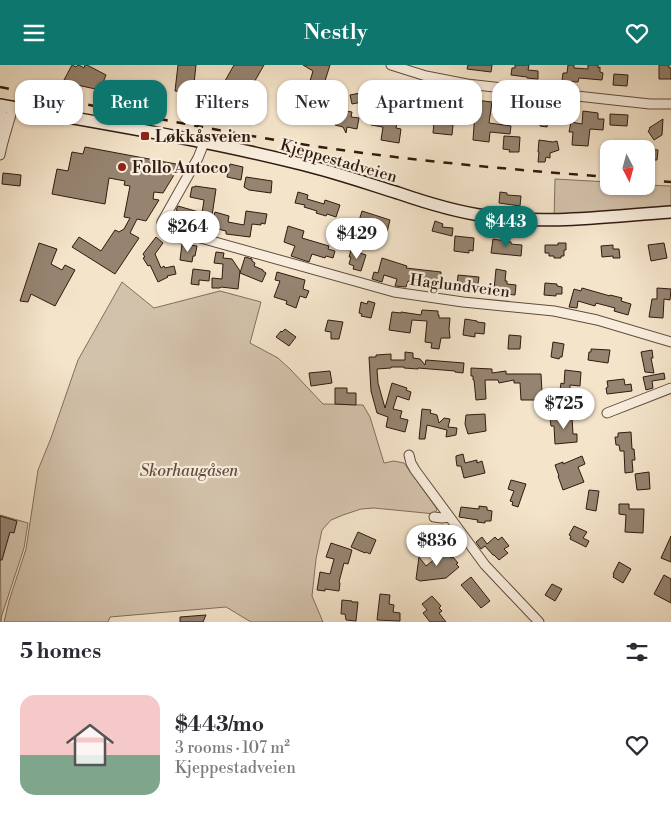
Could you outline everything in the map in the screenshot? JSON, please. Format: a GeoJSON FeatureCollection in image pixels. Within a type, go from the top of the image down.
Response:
{"type":"FeatureCollection","features":[{"type":"Feature","properties":{"kind":"main road","name":"Kjeppestadveien"},"geometry":{"type":"LineString","coordinates":[[5,106],[204,143],[321,169],[435,205],[486,216],[518,219],[554,219],[671,212]]}},
{"type":"Feature","properties":{"kind":"street"},"geometry":{"type":"LineString","coordinates":[[390,65],[426,76],[467,84],[650,104],[671,104]]}},
{"type":"Feature","properties":{"kind":"street"},"geometry":{"type":"LineString","coordinates":[[0,155],[3,139],[8,128],[5,106]]}},
{"type":"Feature","properties":{"kind":"street","name":"Haglundveien"},"geometry":{"type":"LineString","coordinates":[[204,143],[198,158],[162,222],[172,230],[394,292],[463,302],[554,311],[597,320],[671,341]]}},
{"type":"Feature","properties":{"kind":"street"},"geometry":{"type":"LineString","coordinates":[[607,413],[671,388]]}},
{"type":"Feature","properties":{"kind":"street"},"geometry":{"type":"LineString","coordinates":[[409,455],[415,470],[484,565],[539,622]]}},
{"type":"Feature","properties":{"kind":"street"},"geometry":{"type":"LineString","coordinates":[[434,517],[449,517]]}},
{"type":"Feature","properties":{"kind":"green space"},"geometry":{"type":"Polygon","coordinates":[[[555,179],[600,182],[600,195],[655,195],[655,185],[671,186],[671,212],[554,219],[555,179]]]}},
{"type":"Feature","properties":{"kind":"green space","name":"Skorhaugåsen"},"geometry":{"type":"Polygon","coordinates":[[[122,282],[154,308],[220,291],[261,302],[250,343],[278,358],[323,404],[363,405],[370,417],[384,463],[394,461],[404,463],[437,509],[435,514],[374,508],[361,509],[331,520],[322,530],[316,559],[312,596],[323,622],[251,622],[226,607],[110,617],[108,622],[4,622],[26,549],[38,470],[78,360],[122,282]]]}},
{"type":"Feature","properties":{"kind":"green space"},"geometry":{"type":"Polygon","coordinates":[[[0,515],[28,523],[24,548],[1,622],[0,515]]]}},
{"type":"Feature","properties":{"kind":"building"},"geometry":{"type":"Polygon","coordinates":[[[72,65],[76,67],[79,65],[84,68],[87,65],[106,75],[104,80],[93,80],[93,88],[83,86],[83,80],[64,80],[72,65]]]}},
{"type":"Feature","properties":{"kind":"building"},"geometry":{"type":"Polygon","coordinates":[[[178,65],[196,65],[194,80],[177,80],[177,91],[175,91],[178,65]]]}},
{"type":"Feature","properties":{"kind":"building"},"geometry":{"type":"Polygon","coordinates":[[[234,65],[264,65],[255,80],[226,80],[234,65]]]}},
{"type":"Feature","properties":{"kind":"building"},"geometry":{"type":"Polygon","coordinates":[[[303,65],[330,65],[325,80],[310,80],[313,71],[303,65]]]}},
{"type":"Feature","properties":{"kind":"building"},"geometry":{"type":"Polygon","coordinates":[[[468,65],[492,65],[491,72],[467,69],[468,65]]]}},
{"type":"Feature","properties":{"kind":"building"},"geometry":{"type":"Polygon","coordinates":[[[515,65],[529,65],[528,70],[538,71],[538,79],[511,75],[512,68],[515,68],[515,65]]]}},
{"type":"Feature","properties":{"kind":"building"},"geometry":{"type":"Polygon","coordinates":[[[568,65],[574,65],[574,68],[588,69],[588,65],[598,65],[600,72],[603,73],[602,80],[579,78],[578,80],[562,80],[563,73],[567,73],[568,65]]]}},
{"type":"Feature","properties":{"kind":"building"},"geometry":{"type":"Polygon","coordinates":[[[659,65],[669,65],[669,68],[671,68],[671,79],[659,79],[659,65]]]}},
{"type":"Feature","properties":{"kind":"building"},"geometry":{"type":"Polygon","coordinates":[[[614,74],[628,75],[627,86],[613,85],[614,74]]]}},
{"type":"Feature","properties":{"kind":"building"},"geometry":{"type":"Polygon","coordinates":[[[358,93],[358,103],[352,104],[350,95],[358,93]]]}},
{"type":"Feature","properties":{"kind":"building"},"geometry":{"type":"Polygon","coordinates":[[[482,101],[492,102],[489,123],[492,125],[511,126],[510,134],[490,132],[489,142],[473,140],[474,125],[482,125],[482,101]]]}},
{"type":"Feature","properties":{"kind":"building"},"geometry":{"type":"Polygon","coordinates":[[[348,111],[352,112],[351,117],[358,118],[357,129],[347,127],[346,133],[343,127],[335,125],[348,125],[348,111]]]}},
{"type":"Feature","properties":{"kind":"building"},"geometry":{"type":"Polygon","coordinates":[[[583,111],[598,113],[598,119],[604,119],[603,130],[590,129],[588,146],[572,145],[573,132],[569,132],[570,125],[582,124],[583,111]]]}},
{"type":"Feature","properties":{"kind":"building"},"geometry":{"type":"Polygon","coordinates":[[[610,114],[628,115],[627,126],[610,125],[610,114]]]}},
{"type":"Feature","properties":{"kind":"building"},"geometry":{"type":"Polygon","coordinates":[[[663,119],[662,135],[654,140],[648,131],[649,128],[663,119]]]}},
{"type":"Feature","properties":{"kind":"building"},"geometry":{"type":"Polygon","coordinates":[[[371,125],[396,125],[396,128],[401,129],[399,143],[381,140],[383,127],[371,125]]]}},
{"type":"Feature","properties":{"kind":"building"},"geometry":{"type":"Polygon","coordinates":[[[434,125],[453,125],[452,135],[433,133],[434,125]]]}},
{"type":"Feature","properties":{"kind":"building"},"geometry":{"type":"Polygon","coordinates":[[[504,136],[520,137],[519,152],[509,152],[510,150],[503,149],[504,136]]]}},
{"type":"Feature","properties":{"kind":"building"},"geometry":{"type":"Polygon","coordinates":[[[539,140],[557,141],[559,150],[550,153],[550,158],[546,157],[545,162],[538,162],[539,140]]]}},
{"type":"Feature","properties":{"kind":"building"},"geometry":{"type":"Polygon","coordinates":[[[85,147],[176,164],[174,175],[163,193],[154,192],[153,199],[159,200],[146,221],[137,219],[130,233],[139,238],[115,274],[72,247],[79,237],[101,251],[115,230],[119,232],[124,229],[130,218],[124,217],[130,186],[124,185],[125,181],[109,178],[105,204],[52,194],[57,169],[68,171],[72,152],[83,154],[85,147]]]}},
{"type":"Feature","properties":{"kind":"building"},"geometry":{"type":"Polygon","coordinates":[[[655,150],[658,150],[657,160],[655,160],[655,150]]]}},
{"type":"Feature","properties":{"kind":"building"},"geometry":{"type":"Polygon","coordinates":[[[230,164],[243,167],[241,180],[227,177],[230,164]]]}},
{"type":"Feature","properties":{"kind":"building"},"geometry":{"type":"Polygon","coordinates":[[[3,173],[21,175],[20,186],[2,184],[3,173]]]}},
{"type":"Feature","properties":{"kind":"building"},"geometry":{"type":"Polygon","coordinates":[[[246,177],[272,181],[271,193],[249,190],[244,187],[246,177]]]}},
{"type":"Feature","properties":{"kind":"building"},"geometry":{"type":"Polygon","coordinates":[[[192,187],[216,189],[212,216],[202,213],[204,200],[190,197],[192,187]]]}},
{"type":"Feature","properties":{"kind":"building"},"geometry":{"type":"Polygon","coordinates":[[[298,192],[308,195],[307,199],[324,204],[325,200],[340,205],[336,217],[316,213],[317,211],[304,207],[305,205],[295,203],[298,192]]]}},
{"type":"Feature","properties":{"kind":"building"},"geometry":{"type":"Polygon","coordinates":[[[500,192],[507,193],[507,195],[521,196],[520,206],[499,203],[500,192]]]}},
{"type":"Feature","properties":{"kind":"building"},"geometry":{"type":"Polygon","coordinates":[[[178,206],[202,213],[198,224],[188,223],[188,221],[184,220],[186,216],[176,210],[178,206]]]}},
{"type":"Feature","properties":{"kind":"building"},"geometry":{"type":"Polygon","coordinates":[[[246,211],[267,214],[265,224],[252,224],[250,237],[226,234],[226,231],[211,225],[215,212],[229,216],[228,222],[244,225],[246,211]]]}},
{"type":"Feature","properties":{"kind":"building"},"geometry":{"type":"Polygon","coordinates":[[[362,211],[390,220],[387,232],[358,224],[362,211]]]}},
{"type":"Feature","properties":{"kind":"building"},"geometry":{"type":"Polygon","coordinates":[[[435,221],[443,224],[442,227],[453,228],[452,236],[432,231],[435,221]]]}},
{"type":"Feature","properties":{"kind":"building"},"geometry":{"type":"Polygon","coordinates":[[[288,226],[304,231],[302,238],[329,246],[328,249],[335,251],[333,258],[312,254],[309,262],[291,256],[295,246],[284,242],[288,226]]]}},
{"type":"Feature","properties":{"kind":"building"},"geometry":{"type":"Polygon","coordinates":[[[455,236],[474,238],[473,251],[469,250],[469,253],[454,251],[455,236]]]}},
{"type":"Feature","properties":{"kind":"building"},"geometry":{"type":"Polygon","coordinates":[[[156,237],[163,243],[155,254],[161,268],[164,266],[165,268],[174,266],[176,274],[167,276],[158,282],[150,265],[148,266],[143,258],[145,257],[143,254],[156,237]]]}},
{"type":"Feature","properties":{"kind":"building"},"geometry":{"type":"Polygon","coordinates":[[[493,239],[522,245],[521,256],[491,253],[493,239]]]}},
{"type":"Feature","properties":{"kind":"building"},"geometry":{"type":"Polygon","coordinates":[[[39,243],[57,249],[51,264],[62,270],[65,265],[75,270],[55,306],[31,294],[28,302],[20,301],[39,243]]]}},
{"type":"Feature","properties":{"kind":"building"},"geometry":{"type":"Polygon","coordinates":[[[558,243],[566,243],[564,256],[554,258],[554,256],[549,256],[549,253],[545,253],[545,245],[558,245],[558,243]]]}},
{"type":"Feature","properties":{"kind":"building"},"geometry":{"type":"Polygon","coordinates":[[[664,243],[667,258],[651,261],[648,245],[664,243]]]}},
{"type":"Feature","properties":{"kind":"building"},"geometry":{"type":"Polygon","coordinates":[[[182,244],[197,246],[192,262],[180,260],[182,244]]]}},
{"type":"Feature","properties":{"kind":"building"},"geometry":{"type":"Polygon","coordinates":[[[613,245],[613,249],[619,249],[620,258],[613,258],[613,256],[602,257],[601,246],[613,245]]]}},
{"type":"Feature","properties":{"kind":"building"},"geometry":{"type":"Polygon","coordinates":[[[351,250],[366,255],[361,271],[353,269],[354,266],[349,264],[351,250]]]}},
{"type":"Feature","properties":{"kind":"building"},"geometry":{"type":"Polygon","coordinates":[[[216,252],[224,253],[223,258],[232,259],[240,271],[238,289],[212,288],[212,278],[222,279],[223,264],[214,263],[216,252]]]}},
{"type":"Feature","properties":{"kind":"building"},"geometry":{"type":"Polygon","coordinates":[[[245,257],[252,259],[255,263],[254,266],[266,273],[262,282],[240,273],[245,257]]]}},
{"type":"Feature","properties":{"kind":"building"},"geometry":{"type":"Polygon","coordinates":[[[382,258],[407,266],[406,268],[441,272],[440,284],[408,281],[406,287],[395,286],[397,279],[384,275],[382,282],[372,279],[374,272],[378,273],[382,258]]]}},
{"type":"Feature","properties":{"kind":"building"},"geometry":{"type":"Polygon","coordinates":[[[193,269],[210,271],[209,281],[199,280],[199,285],[191,284],[193,269]]]}},
{"type":"Feature","properties":{"kind":"building"},"geometry":{"type":"Polygon","coordinates":[[[496,269],[506,271],[505,281],[507,281],[507,284],[516,285],[515,295],[505,294],[505,291],[494,290],[496,269]]]}},
{"type":"Feature","properties":{"kind":"building"},"geometry":{"type":"Polygon","coordinates":[[[277,272],[305,280],[303,289],[309,291],[306,298],[300,296],[296,308],[286,304],[287,301],[274,297],[280,281],[275,280],[277,272]]]}},
{"type":"Feature","properties":{"kind":"building"},"geometry":{"type":"Polygon","coordinates":[[[458,275],[479,277],[477,291],[461,289],[462,287],[457,286],[458,275]]]}},
{"type":"Feature","properties":{"kind":"building"},"geometry":{"type":"Polygon","coordinates":[[[545,283],[557,284],[557,286],[562,287],[562,294],[556,294],[556,296],[544,295],[545,283]]]}},
{"type":"Feature","properties":{"kind":"building"},"geometry":{"type":"Polygon","coordinates":[[[582,288],[622,298],[621,301],[631,304],[628,315],[614,311],[615,308],[596,303],[595,306],[578,301],[577,308],[569,307],[574,289],[581,291],[582,288]]]}},
{"type":"Feature","properties":{"kind":"building"},"geometry":{"type":"Polygon","coordinates":[[[657,288],[671,289],[670,300],[664,299],[663,318],[649,317],[652,299],[657,299],[657,288]]]}},
{"type":"Feature","properties":{"kind":"building"},"geometry":{"type":"Polygon","coordinates":[[[368,301],[375,303],[371,318],[361,316],[362,314],[359,313],[361,302],[367,304],[368,301]]]}},
{"type":"Feature","properties":{"kind":"building"},"geometry":{"type":"Polygon","coordinates":[[[422,310],[438,311],[439,318],[450,318],[450,338],[441,338],[439,349],[431,348],[432,343],[425,342],[427,321],[412,320],[410,333],[389,330],[392,312],[421,315],[422,310]]]}},
{"type":"Feature","properties":{"kind":"building"},"geometry":{"type":"Polygon","coordinates":[[[465,319],[485,323],[484,334],[475,333],[475,337],[463,335],[465,319]]]}},
{"type":"Feature","properties":{"kind":"building"},"geometry":{"type":"Polygon","coordinates":[[[328,320],[343,322],[339,339],[331,339],[331,332],[325,331],[328,320]]]}},
{"type":"Feature","properties":{"kind":"building"},"geometry":{"type":"Polygon","coordinates":[[[285,329],[296,337],[289,346],[276,337],[285,329]]]}},
{"type":"Feature","properties":{"kind":"building"},"geometry":{"type":"Polygon","coordinates":[[[509,335],[521,336],[520,349],[508,349],[509,335]]]}},
{"type":"Feature","properties":{"kind":"building"},"geometry":{"type":"Polygon","coordinates":[[[553,342],[564,344],[562,357],[559,359],[551,357],[553,342]]]}},
{"type":"Feature","properties":{"kind":"building"},"geometry":{"type":"Polygon","coordinates":[[[591,349],[610,350],[608,363],[588,360],[591,349]]]}},
{"type":"Feature","properties":{"kind":"building"},"geometry":{"type":"Polygon","coordinates":[[[652,350],[653,358],[651,358],[654,373],[645,372],[641,352],[652,350]]]}},
{"type":"Feature","properties":{"kind":"building"},"geometry":{"type":"Polygon","coordinates":[[[405,352],[413,353],[413,358],[420,359],[425,365],[426,360],[464,363],[463,373],[404,367],[377,369],[378,383],[385,408],[392,383],[407,388],[406,390],[411,392],[409,400],[397,396],[393,409],[402,411],[400,418],[408,420],[405,432],[386,427],[388,417],[377,413],[371,391],[369,357],[391,354],[391,360],[405,360],[405,352]]]}},
{"type":"Feature","properties":{"kind":"building"},"geometry":{"type":"Polygon","coordinates":[[[471,368],[492,369],[492,373],[506,371],[506,374],[541,374],[542,392],[545,392],[545,400],[521,400],[520,383],[514,383],[514,380],[499,383],[498,380],[485,380],[486,399],[476,400],[471,368]]]}},
{"type":"Feature","properties":{"kind":"building"},"geometry":{"type":"Polygon","coordinates":[[[565,370],[581,372],[580,386],[570,385],[570,391],[560,390],[561,383],[564,384],[565,370]]]}},
{"type":"Feature","properties":{"kind":"building"},"geometry":{"type":"Polygon","coordinates":[[[330,371],[332,383],[311,386],[309,373],[330,371]]]}},
{"type":"Feature","properties":{"kind":"building"},"geometry":{"type":"Polygon","coordinates":[[[664,373],[665,379],[652,381],[653,388],[646,390],[643,377],[664,373]]]}},
{"type":"Feature","properties":{"kind":"building"},"geometry":{"type":"Polygon","coordinates":[[[624,379],[625,385],[631,384],[632,391],[607,394],[607,381],[624,379]]]}},
{"type":"Feature","properties":{"kind":"building"},"geometry":{"type":"Polygon","coordinates":[[[335,388],[347,388],[347,393],[356,393],[356,405],[335,404],[335,388]]]}},
{"type":"Feature","properties":{"kind":"building"},"geometry":{"type":"Polygon","coordinates":[[[422,409],[431,410],[430,413],[437,415],[439,423],[444,418],[450,419],[448,427],[457,428],[456,435],[446,437],[447,430],[427,425],[425,439],[419,439],[422,409]]]}},
{"type":"Feature","properties":{"kind":"building"},"geometry":{"type":"Polygon","coordinates":[[[485,414],[486,431],[468,434],[465,424],[466,415],[485,414]]]}},
{"type":"Feature","properties":{"kind":"building"},"geometry":{"type":"Polygon","coordinates":[[[572,417],[573,434],[577,434],[577,442],[555,444],[554,426],[551,426],[550,418],[572,417]]]}},
{"type":"Feature","properties":{"kind":"building"},"geometry":{"type":"Polygon","coordinates":[[[631,432],[635,460],[632,460],[633,472],[625,473],[624,451],[620,451],[619,445],[616,445],[615,437],[618,437],[618,433],[631,432]]]}},
{"type":"Feature","properties":{"kind":"building"},"geometry":{"type":"Polygon","coordinates":[[[463,454],[465,463],[477,460],[477,463],[482,461],[485,473],[464,478],[461,466],[457,466],[456,459],[456,456],[463,454]]]}},
{"type":"Feature","properties":{"kind":"building"},"geometry":{"type":"Polygon","coordinates":[[[582,456],[585,464],[578,467],[584,482],[563,490],[555,465],[563,462],[563,464],[582,456]]]}},
{"type":"Feature","properties":{"kind":"building"},"geometry":{"type":"Polygon","coordinates":[[[649,472],[650,489],[637,490],[635,474],[649,472]]]}},
{"type":"Feature","properties":{"kind":"building"},"geometry":{"type":"Polygon","coordinates":[[[511,480],[526,484],[518,507],[512,505],[513,502],[510,501],[514,491],[508,489],[511,480]]]}},
{"type":"Feature","properties":{"kind":"building"},"geometry":{"type":"Polygon","coordinates":[[[589,490],[599,491],[596,511],[586,509],[589,490]]]}},
{"type":"Feature","properties":{"kind":"building"},"geometry":{"type":"Polygon","coordinates":[[[619,504],[629,504],[629,509],[644,509],[643,533],[625,532],[626,515],[619,514],[619,504]]]}},
{"type":"Feature","properties":{"kind":"building"},"geometry":{"type":"Polygon","coordinates":[[[479,506],[487,507],[487,510],[492,511],[491,521],[485,521],[485,523],[477,522],[478,520],[459,517],[461,507],[479,509],[479,506]]]}},
{"type":"Feature","properties":{"kind":"building"},"geometry":{"type":"Polygon","coordinates":[[[0,516],[17,521],[14,533],[10,532],[2,560],[0,560],[0,516]]]}},
{"type":"Feature","properties":{"kind":"building"},"geometry":{"type":"Polygon","coordinates":[[[574,526],[587,532],[583,538],[589,541],[586,547],[570,539],[571,536],[569,535],[574,526]]]}},
{"type":"Feature","properties":{"kind":"building"},"geometry":{"type":"Polygon","coordinates":[[[358,532],[376,540],[370,554],[351,547],[358,532]]]}},
{"type":"Feature","properties":{"kind":"building"},"geometry":{"type":"Polygon","coordinates":[[[671,536],[671,562],[661,558],[671,536]]]}},
{"type":"Feature","properties":{"kind":"building"},"geometry":{"type":"Polygon","coordinates":[[[482,537],[487,544],[495,537],[498,540],[502,537],[509,546],[504,549],[508,553],[499,560],[485,546],[481,549],[476,542],[482,537]]]}},
{"type":"Feature","properties":{"kind":"building"},"geometry":{"type":"Polygon","coordinates":[[[331,543],[352,550],[348,564],[344,563],[339,582],[339,591],[317,590],[320,572],[330,574],[334,559],[326,557],[331,543]]]}},
{"type":"Feature","properties":{"kind":"building"},"geometry":{"type":"Polygon","coordinates":[[[443,547],[451,558],[453,557],[458,563],[456,564],[459,567],[446,578],[420,581],[416,579],[419,557],[426,566],[436,558],[434,555],[443,547]]]}},
{"type":"Feature","properties":{"kind":"building"},"geometry":{"type":"Polygon","coordinates":[[[619,562],[631,569],[623,583],[613,577],[619,562]]]}},
{"type":"Feature","properties":{"kind":"building"},"geometry":{"type":"Polygon","coordinates":[[[664,575],[671,579],[671,603],[654,594],[664,575]]]}},
{"type":"Feature","properties":{"kind":"building"},"geometry":{"type":"Polygon","coordinates":[[[471,577],[490,601],[481,608],[461,585],[471,577]]]}},
{"type":"Feature","properties":{"kind":"building"},"geometry":{"type":"Polygon","coordinates":[[[552,584],[562,589],[555,601],[545,595],[552,584]]]}},
{"type":"Feature","properties":{"kind":"building"},"geometry":{"type":"Polygon","coordinates":[[[380,594],[390,595],[389,604],[394,605],[393,612],[400,613],[400,621],[377,620],[380,594]]]}},
{"type":"Feature","properties":{"kind":"building"},"geometry":{"type":"Polygon","coordinates":[[[432,596],[441,606],[439,608],[442,611],[439,613],[446,622],[430,622],[423,613],[427,610],[422,604],[432,596]]]}},
{"type":"Feature","properties":{"kind":"building"},"geometry":{"type":"Polygon","coordinates":[[[342,600],[358,602],[356,621],[346,620],[345,614],[341,614],[342,600]]]}},
{"type":"Feature","properties":{"kind":"building"},"geometry":{"type":"Polygon","coordinates":[[[206,615],[203,622],[180,622],[180,617],[206,615]]]}},
{"type":"Feature","properties":{"kind":"railway"},"geometry":{"type":"LineString","coordinates":[[0,87],[292,143],[402,158],[600,176]]}},
{"type":"Feature","properties":{"kind":"railway"},"geometry":{"type":"LineString","coordinates":[[655,181],[671,182]]}},
{"type":"Feature","properties":{"kind":"place","name":"Løkkåsveien"},"geometry":{"type":"Point","coordinates":[145,136]}},
{"type":"Feature","properties":{"kind":"place","name":"Follo Autoco"},"geometry":{"type":"Point","coordinates":[122,167]}}]}
